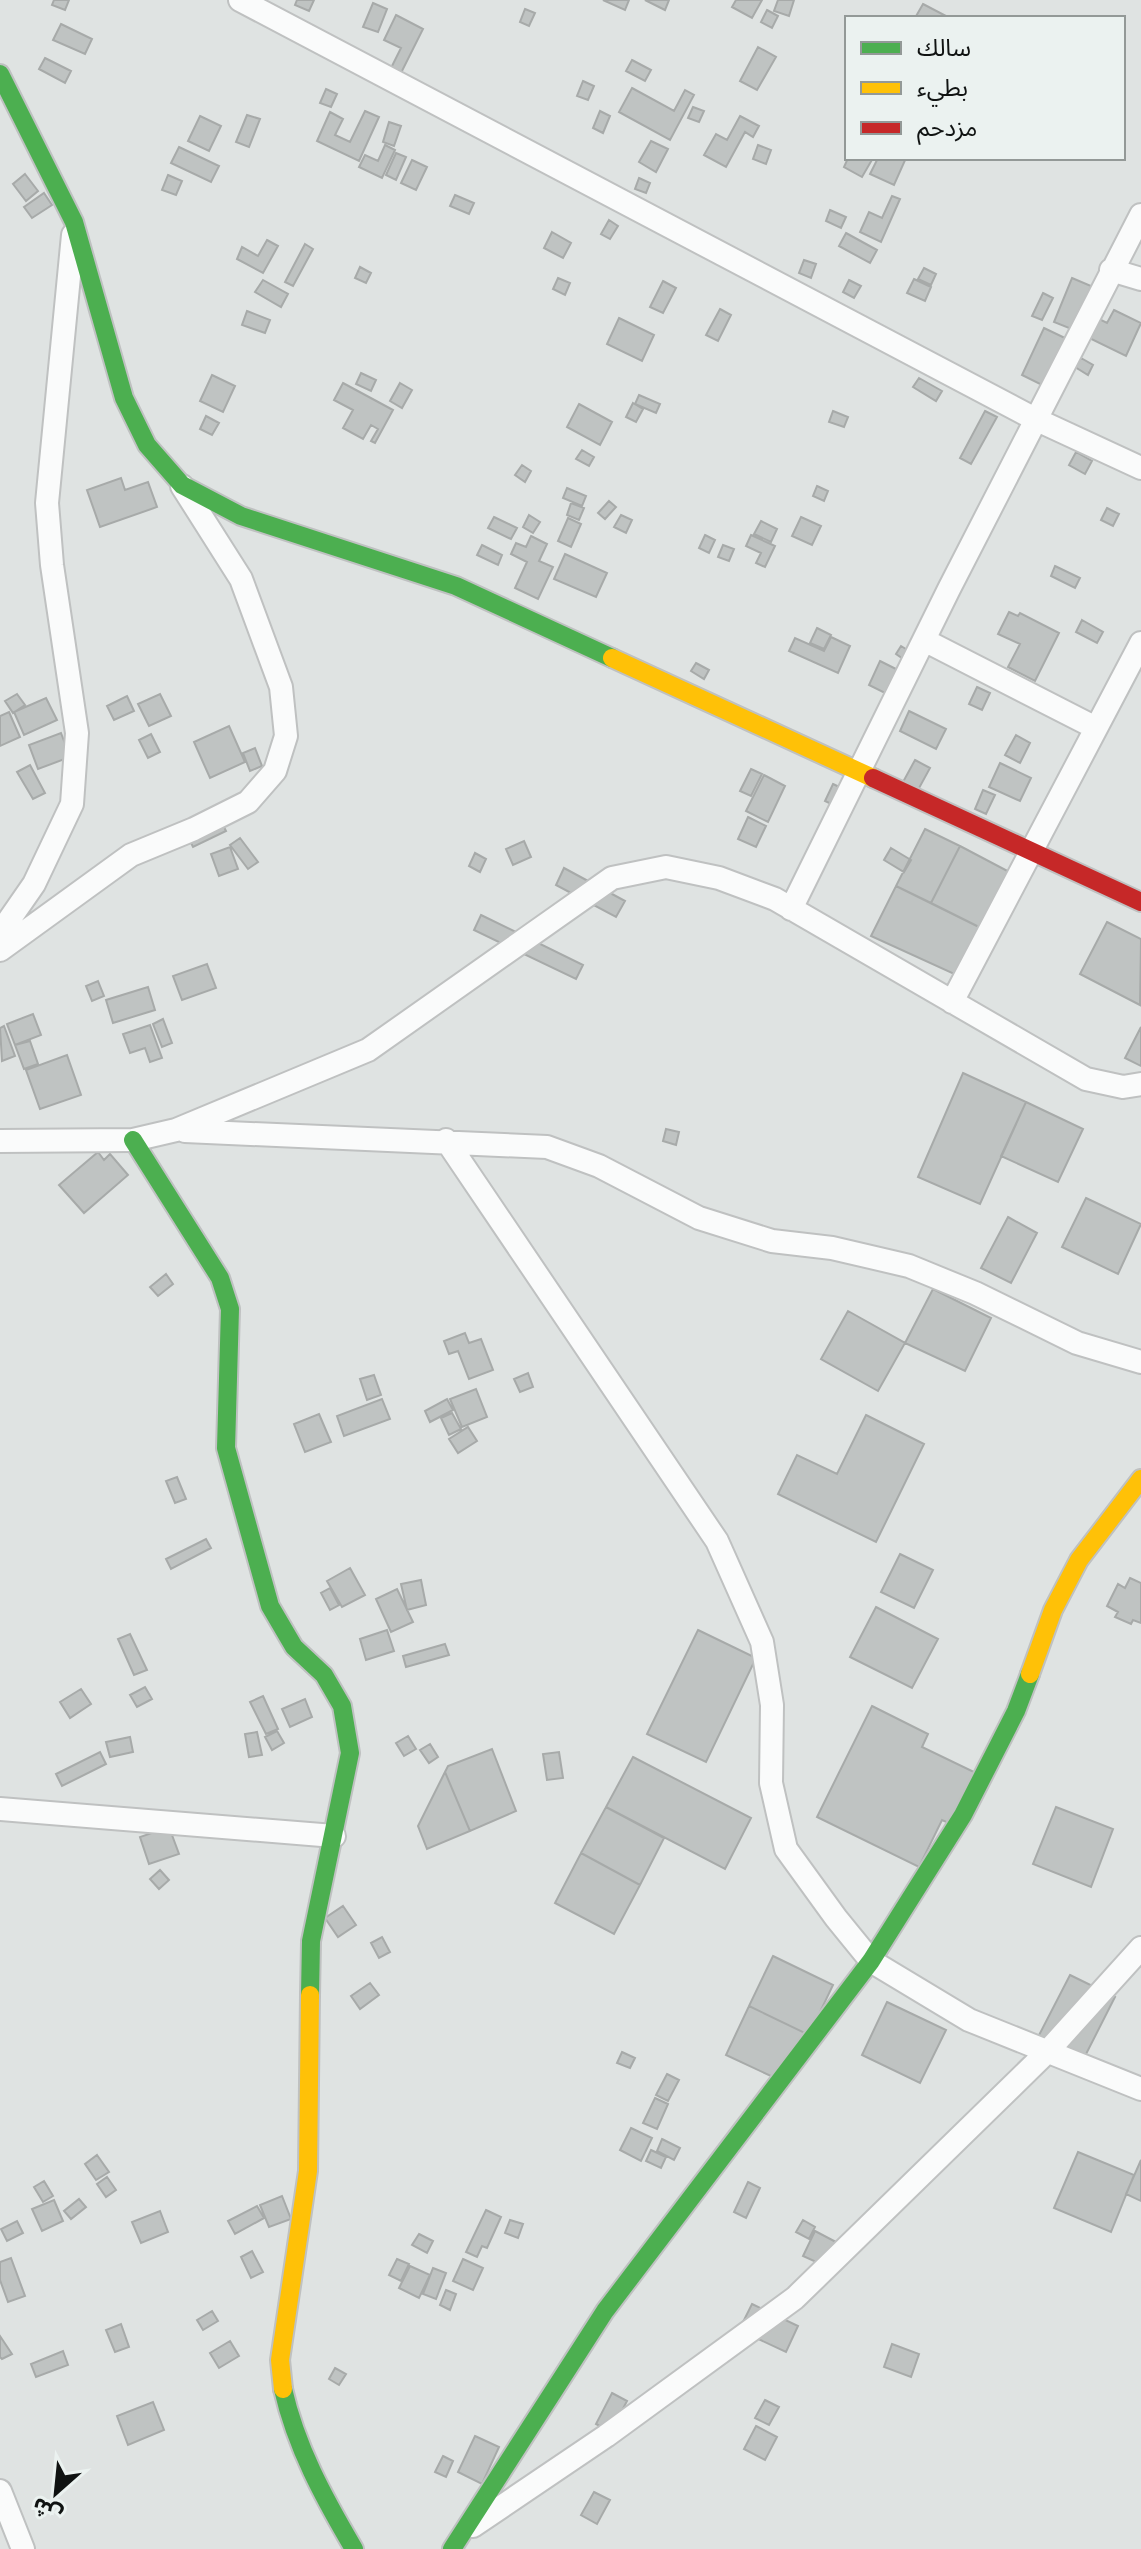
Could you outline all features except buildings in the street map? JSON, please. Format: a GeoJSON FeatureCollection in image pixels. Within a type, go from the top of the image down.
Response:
{"type":"FeatureCollection","features":[{"type":"Feature","properties":{"kind":"street"},"geometry":{"type":"LineString","coordinates":[[251,1],[1035,419],[1141,468]]}},
{"type":"Feature","properties":{"kind":"street"},"geometry":{"type":"LineString","coordinates":[[0,74],[74,222],[124,398],[147,445],[182,485],[241,579],[281,687],[286,736],[275,771],[248,802],[131,855],[0,950]]}},
{"type":"Feature","properties":{"kind":"street"},"geometry":{"type":"LineString","coordinates":[[791,909],[1035,419],[1141,215]]}},
{"type":"Feature","properties":{"kind":"street"},"geometry":{"type":"LineString","coordinates":[[0,933],[34,884],[72,804],[77,733],[52,565],[47,503],[74,222]]}},
{"type":"Feature","properties":{"kind":"street"},"geometry":{"type":"LineString","coordinates":[[1111,270],[1141,279]]}},
{"type":"Feature","properties":{"kind":"street"},"geometry":{"type":"LineString","coordinates":[[182,485],[241,516],[456,586],[1141,902]]}},
{"type":"Feature","properties":{"kind":"street"},"geometry":{"type":"LineString","coordinates":[[924,640],[1096,728]]}},
{"type":"Feature","properties":{"kind":"street"},"geometry":{"type":"LineString","coordinates":[[952,1002],[1141,643]]}},
{"type":"Feature","properties":{"kind":"street"},"geometry":{"type":"LineString","coordinates":[[0,1141],[133,1140],[176,1130],[368,1050],[612,878],[666,867],[719,878],[775,899],[1086,1079],[1123,1087],[1141,1084]]}},
{"type":"Feature","properties":{"kind":"street"},"geometry":{"type":"LineString","coordinates":[[176,1130],[547,1147],[599,1166],[699,1218],[772,1241],[832,1248],[909,1266],[975,1293],[1077,1343],[1141,1362]]}},
{"type":"Feature","properties":{"kind":"street"},"geometry":{"type":"LineString","coordinates":[[133,1140],[220,1278],[230,1309],[226,1448],[270,1606],[294,1647],[324,1675],[342,1706],[350,1753],[311,1941],[308,2171],[280,2360],[281,2388],[297,2440],[354,2549]]}},
{"type":"Feature","properties":{"kind":"street"},"geometry":{"type":"LineString","coordinates":[[446,1140],[717,1541],[762,1642],[772,1705],[771,1783],[786,1849],[836,1918],[871,1961],[969,2020],[1141,2089]]}},
{"type":"Feature","properties":{"kind":"street"},"geometry":{"type":"LineString","coordinates":[[455,2544],[605,2311],[871,1961],[963,1815],[1016,1711],[1053,1610],[1079,1560],[1141,1479]]}},
{"type":"Feature","properties":{"kind":"street"},"geometry":{"type":"LineString","coordinates":[[0,1809],[334,1836]]}},
{"type":"Feature","properties":{"kind":"street"},"geometry":{"type":"LineString","coordinates":[[455,2544],[486,2515],[606,2436],[795,2298],[1047,2052],[1141,1948]]}},
{"type":"Feature","properties":{"kind":"street"},"geometry":{"type":"LineString","coordinates":[[0,2491],[23,2549]]}},
{"type":"Feature","properties":{"kind":"traffic: fast"},"geometry":{"type":"LineString","coordinates":[[0,74],[74,222],[124,398],[147,445],[182,485],[241,516],[456,586],[612,658]]}},
{"type":"Feature","properties":{"kind":"traffic: fast"},"geometry":{"type":"LineString","coordinates":[[133,1140],[220,1278],[230,1309],[226,1448],[270,1606],[294,1647],[324,1675],[342,1706],[350,1753],[311,1941],[310,1995]]}},
{"type":"Feature","properties":{"kind":"traffic: fast"},"geometry":{"type":"LineString","coordinates":[[452,2549],[605,2311],[871,1961],[963,1815],[1016,1711],[1030,1674]]}},
{"type":"Feature","properties":{"kind":"traffic: fast"},"geometry":{"type":"LineString","coordinates":[[283,2389],[303,2452],[354,2549]]}},
{"type":"Feature","properties":{"kind":"traffic: slow"},"geometry":{"type":"LineString","coordinates":[[612,658],[873,778]]}},
{"type":"Feature","properties":{"kind":"traffic: slow"},"geometry":{"type":"LineString","coordinates":[[1030,1674],[1053,1610],[1079,1560],[1141,1479]]}},
{"type":"Feature","properties":{"kind":"traffic: slow"},"geometry":{"type":"LineString","coordinates":[[283,2389],[280,2360],[308,2171],[310,1995]]}},
{"type":"Feature","properties":{"kind":"traffic: jam"},"geometry":{"type":"LineString","coordinates":[[873,778],[1141,902]]}}]}
